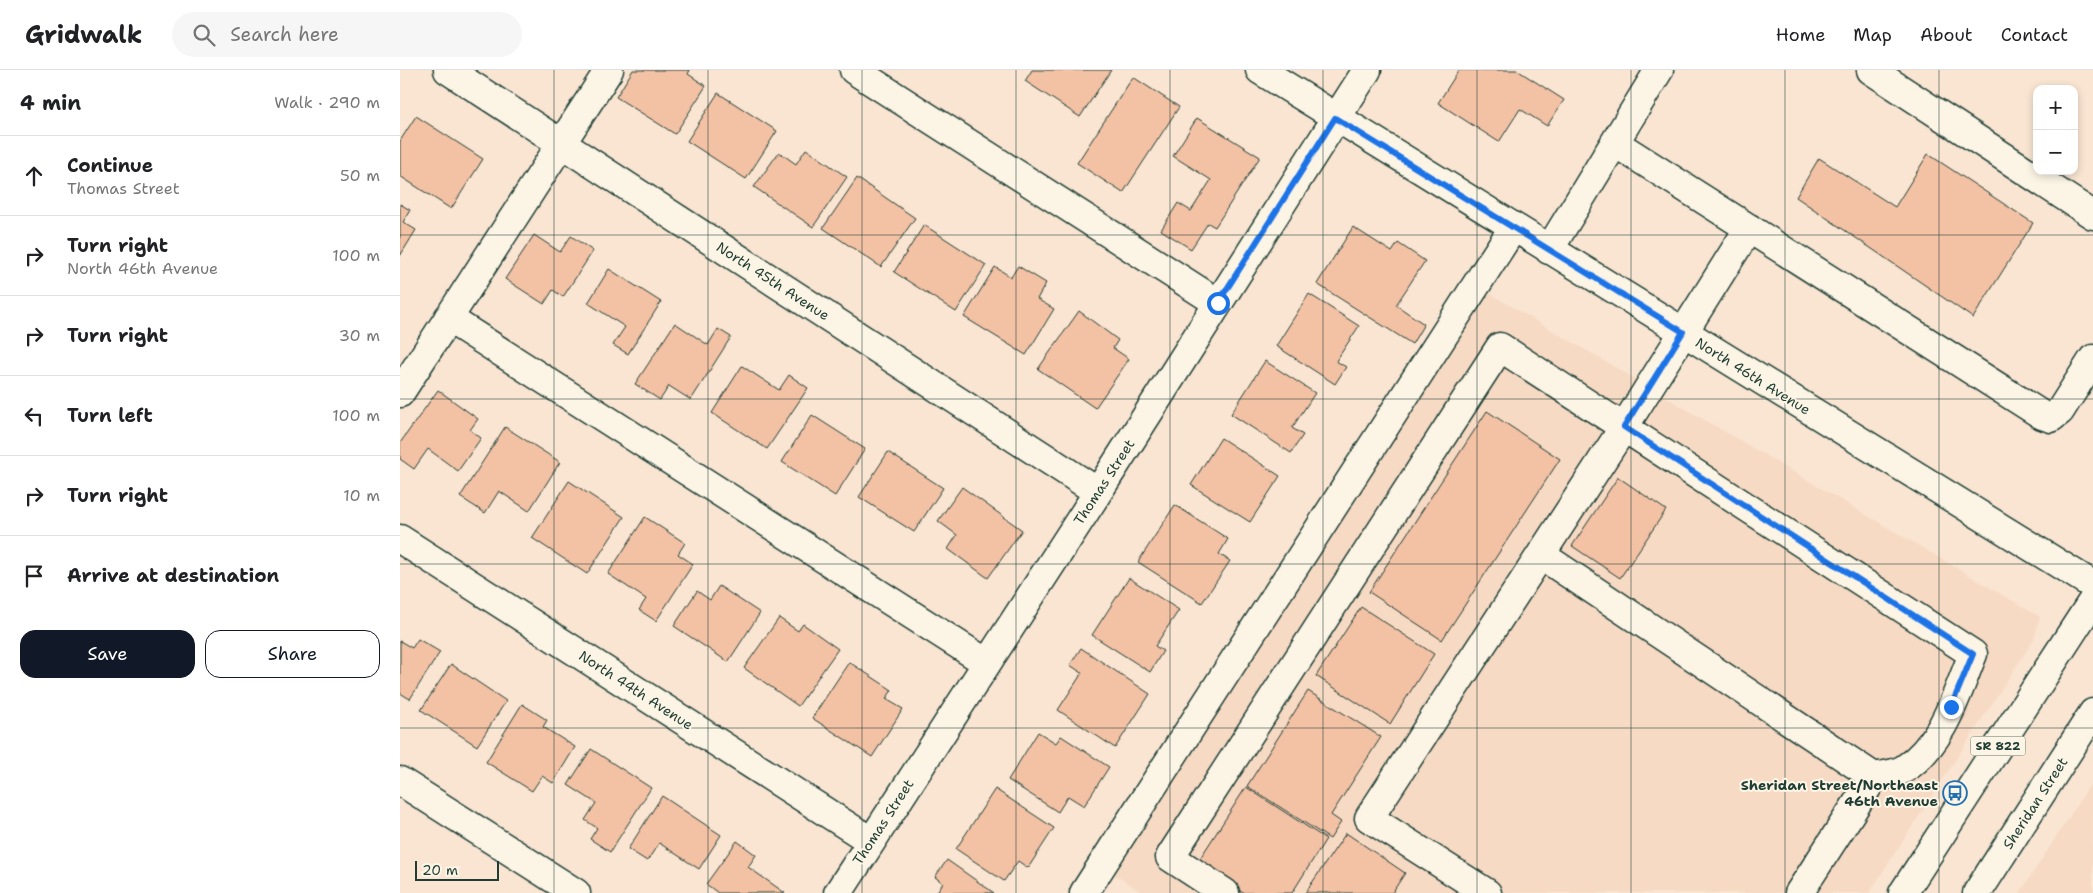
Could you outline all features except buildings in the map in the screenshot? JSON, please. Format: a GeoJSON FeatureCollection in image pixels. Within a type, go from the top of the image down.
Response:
{"type":"FeatureCollection","features":[{"type":"Feature","properties":{"kind":"street","name":"North 45th Avenue"},"geometry":{"type":"LineString","coordinates":[[448,70],[1098,492]]}},
{"type":"Feature","properties":{"kind":"street"},"geometry":{"type":"LineString","coordinates":[[400,393],[609,70]]}},
{"type":"Feature","properties":{"kind":"street"},"geometry":{"type":"LineString","coordinates":[[854,70],[1218,303]]}},
{"type":"Feature","properties":{"kind":"street","name":"North 46th Avenue"},"geometry":{"type":"LineString","coordinates":[[1260,70],[2093,585]]}},
{"type":"Feature","properties":{"kind":"street","name":"Thomas Street"},"geometry":{"type":"LineString","coordinates":[[838,893],[1098,492],[1367,70]]}},
{"type":"Feature","properties":{"kind":"street"},"geometry":{"type":"LineString","coordinates":[[1549,250],[1658,70]]}},
{"type":"Feature","properties":{"kind":"street"},"geometry":{"type":"LineString","coordinates":[[1871,70],[2093,215]]}},
{"type":"Feature","properties":{"kind":"street"},"geometry":{"type":"LineString","coordinates":[[1614,143],[2042,415],[2051,418],[2060,411],[2093,359]]}},
{"type":"Feature","properties":{"kind":"street"},"geometry":{"type":"LineString","coordinates":[[1084,893],[1513,228]]}},
{"type":"Feature","properties":{"kind":"street"},"geometry":{"type":"LineString","coordinates":[[1488,893],[1369,818],[1624,427],[1749,228]]}},
{"type":"Feature","properties":{"kind":"street"},"geometry":{"type":"LineString","coordinates":[[448,318],[987,663]]}},
{"type":"Feature","properties":{"kind":"street"},"geometry":{"type":"LineString","coordinates":[[1225,893],[1170,857],[1500,347],[1973,654],[1941,729],[1927,751],[1903,770],[1874,777],[1799,893]]}},
{"type":"Feature","properties":{"kind":"street","name":"North 44th Avenue"},"geometry":{"type":"LineString","coordinates":[[400,538],[872,841]]}},
{"type":"Feature","properties":{"kind":"street"},"geometry":{"type":"LineString","coordinates":[[1541,554],[1874,777]]}},
{"type":"Feature","properties":{"kind":"street","name":"SR 822"},"geometry":{"type":"LineString","coordinates":[[1904,893],[2093,600]]}},
{"type":"Feature","properties":{"kind":"street","name":"Sheridan Street"},"geometry":{"type":"LineString","coordinates":[[1977,893],[2093,713]]}},
{"type":"Feature","properties":{"kind":"street"},"geometry":{"type":"LineString","coordinates":[[400,780],[576,893]]}},
{"type":"Feature","properties":{"kind":"shaded area"},"geometry":{"type":"Polygon","coordinates":[[[1487,292],[2040,617],[2034,639],[1869,893],[1143,893],[1109,871],[1487,292]]]}},
{"type":"Feature","properties":{"kind":"shaded area"},"geometry":{"type":"Polygon","coordinates":[[[2093,780],[2093,893],[2020,893],[2093,780]]]}},
{"type":"Feature","properties":{"kind":"place","name":"Sheridan Street/Northeast 46th Avenue"},"geometry":{"type":"Point","coordinates":[1955,793]}},
{"type":"Feature","properties":{"kind":"route"},"geometry":{"type":"LineString","coordinates":[[1218,303],[1335,118],[1683,332],[1624,427],[1973,654],[1951,707]]}}]}
